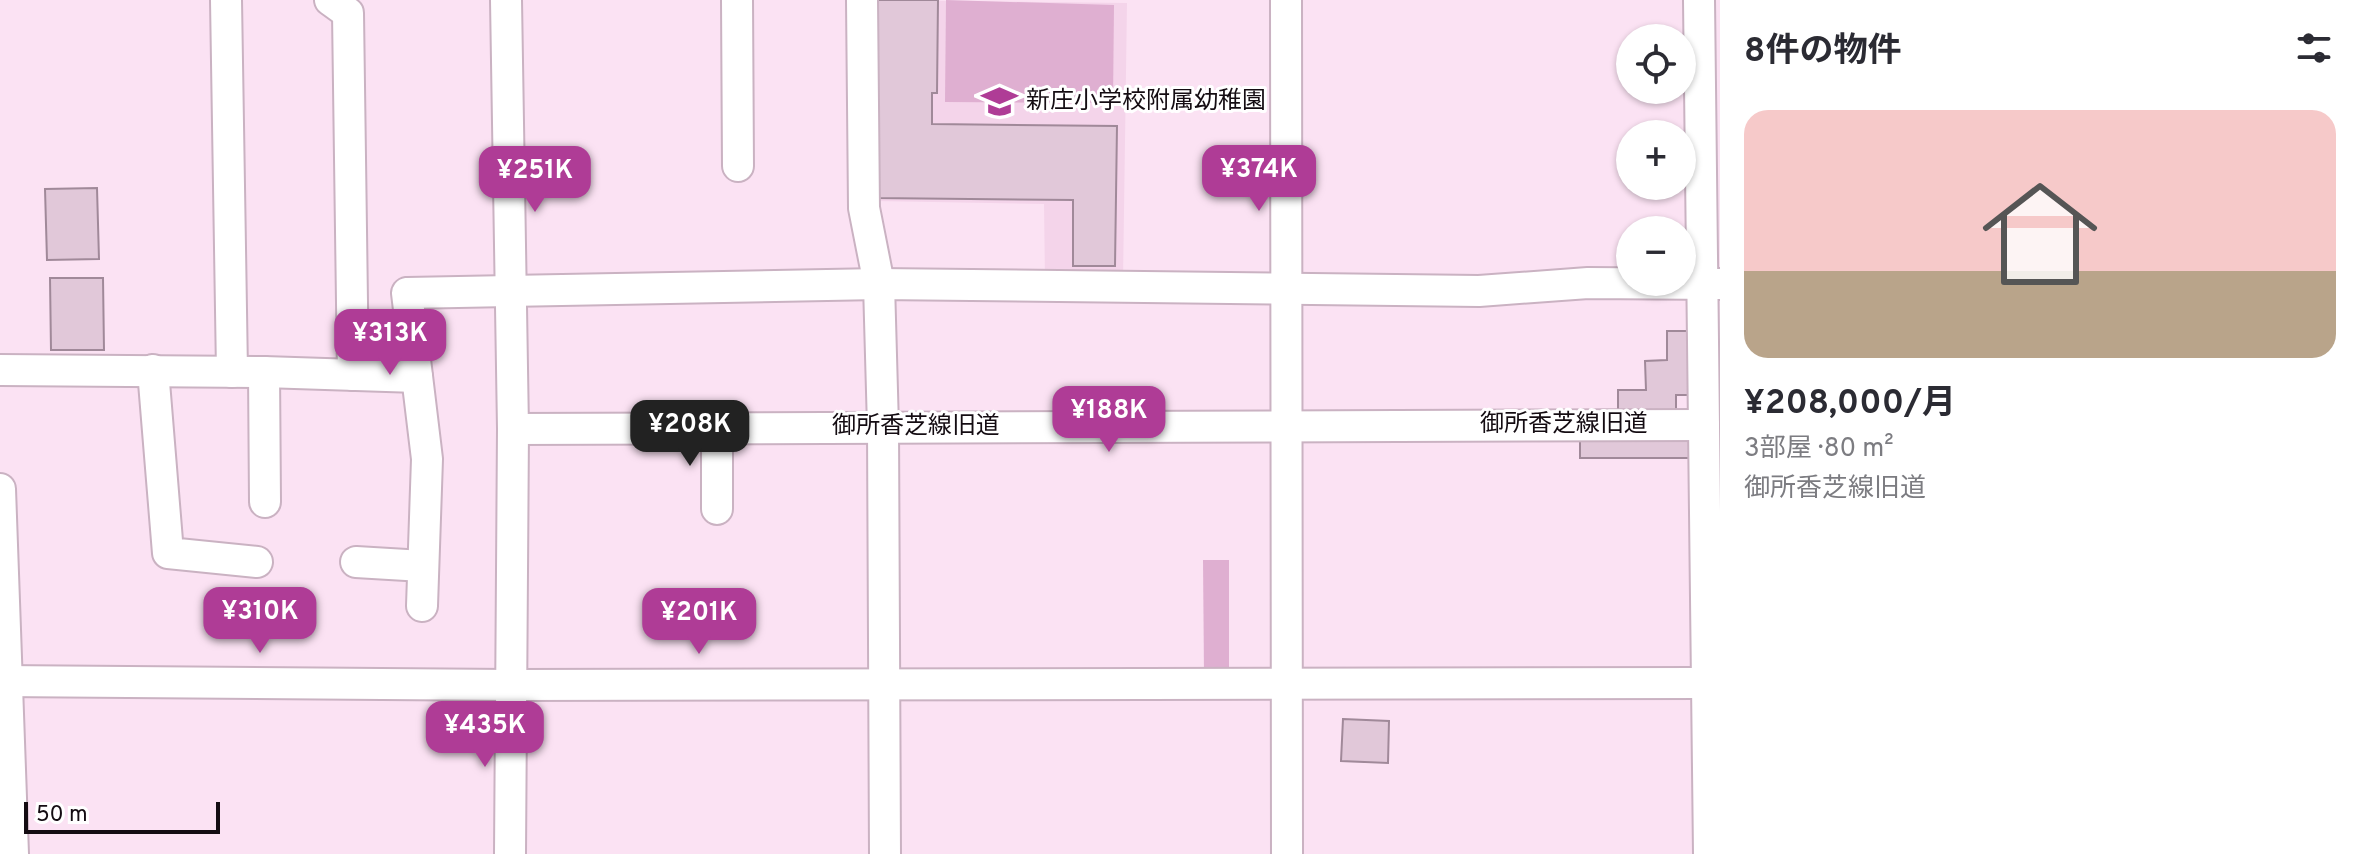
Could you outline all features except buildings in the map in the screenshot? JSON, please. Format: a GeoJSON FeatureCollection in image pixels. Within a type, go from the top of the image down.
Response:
{"type":"FeatureCollection","features":[{"type":"Feature","properties":{"kind":"street"},"geometry":{"type":"LineString","coordinates":[[226,0],[232,372]]}},
{"type":"Feature","properties":{"kind":"street"},"geometry":{"type":"LineString","coordinates":[[330,0],[348,13],[353,375]]}},
{"type":"Feature","properties":{"kind":"street"},"geometry":{"type":"LineString","coordinates":[[506,0],[513,429],[510,854]]}},
{"type":"Feature","properties":{"kind":"street"},"geometry":{"type":"LineString","coordinates":[[737,0],[738,166]]}},
{"type":"Feature","properties":{"kind":"street"},"geometry":{"type":"LineString","coordinates":[[862,0],[864,208],[879,284],[883,427],[885,854]]}},
{"type":"Feature","properties":{"kind":"street"},"geometry":{"type":"LineString","coordinates":[[1286,0],[1287,854]]}},
{"type":"Feature","properties":{"kind":"street"},"geometry":{"type":"LineString","coordinates":[[1699,0],[1711,284],[1710,676],[1714,815],[1709,854]]}},
{"type":"Feature","properties":{"kind":"street"},"geometry":{"type":"LineString","coordinates":[[422,606],[427,459],[407,293],[879,284],[1479,291],[1588,283],[1711,284]]}},
{"type":"Feature","properties":{"kind":"street"},"geometry":{"type":"LineString","coordinates":[[0,370],[153,370],[417,377]]}},
{"type":"Feature","properties":{"kind":"street"},"geometry":{"type":"LineString","coordinates":[[153,370],[168,553],[257,562]]}},
{"type":"Feature","properties":{"kind":"street"},"geometry":{"type":"LineString","coordinates":[[264,372],[265,502]]}},
{"type":"Feature","properties":{"kind":"street","name":"御所香芝線旧道"},"geometry":{"type":"LineString","coordinates":[[513,429],[1285,426],[1709,413]]}},
{"type":"Feature","properties":{"kind":"street"},"geometry":{"type":"LineString","coordinates":[[717,426],[717,509]]}},
{"type":"Feature","properties":{"kind":"street"},"geometry":{"type":"LineString","coordinates":[[0,489],[4,681],[13,854]]}},
{"type":"Feature","properties":{"kind":"street"},"geometry":{"type":"LineString","coordinates":[[356,562],[423,566]]}},
{"type":"Feature","properties":{"kind":"street"},"geometry":{"type":"LineString","coordinates":[[4,681],[513,685],[1288,683],[1710,676]]}},
{"type":"Feature","properties":{"kind":"shaded area","name":"新庄小学校附属幼稚園"},"geometry":{"type":"Polygon","coordinates":[[[873,0],[1127,3],[1123,280],[1045,280],[1044,204],[875,201],[873,0]]]}},
{"type":"Feature","properties":{"kind":"shaded area"},"geometry":{"type":"Polygon","coordinates":[[[946,0],[1114,5],[1113,103],[945,102],[946,0]]]}},
{"type":"Feature","properties":{"kind":"shaded area"},"geometry":{"type":"Polygon","coordinates":[[[1203,560],[1229,560],[1229,676],[1204,675],[1203,560]]]}},
{"type":"Feature","properties":{"kind":"place","name":"新庄小学校附属幼稚園"},"geometry":{"type":"Point","coordinates":[1000,102]}}]}
